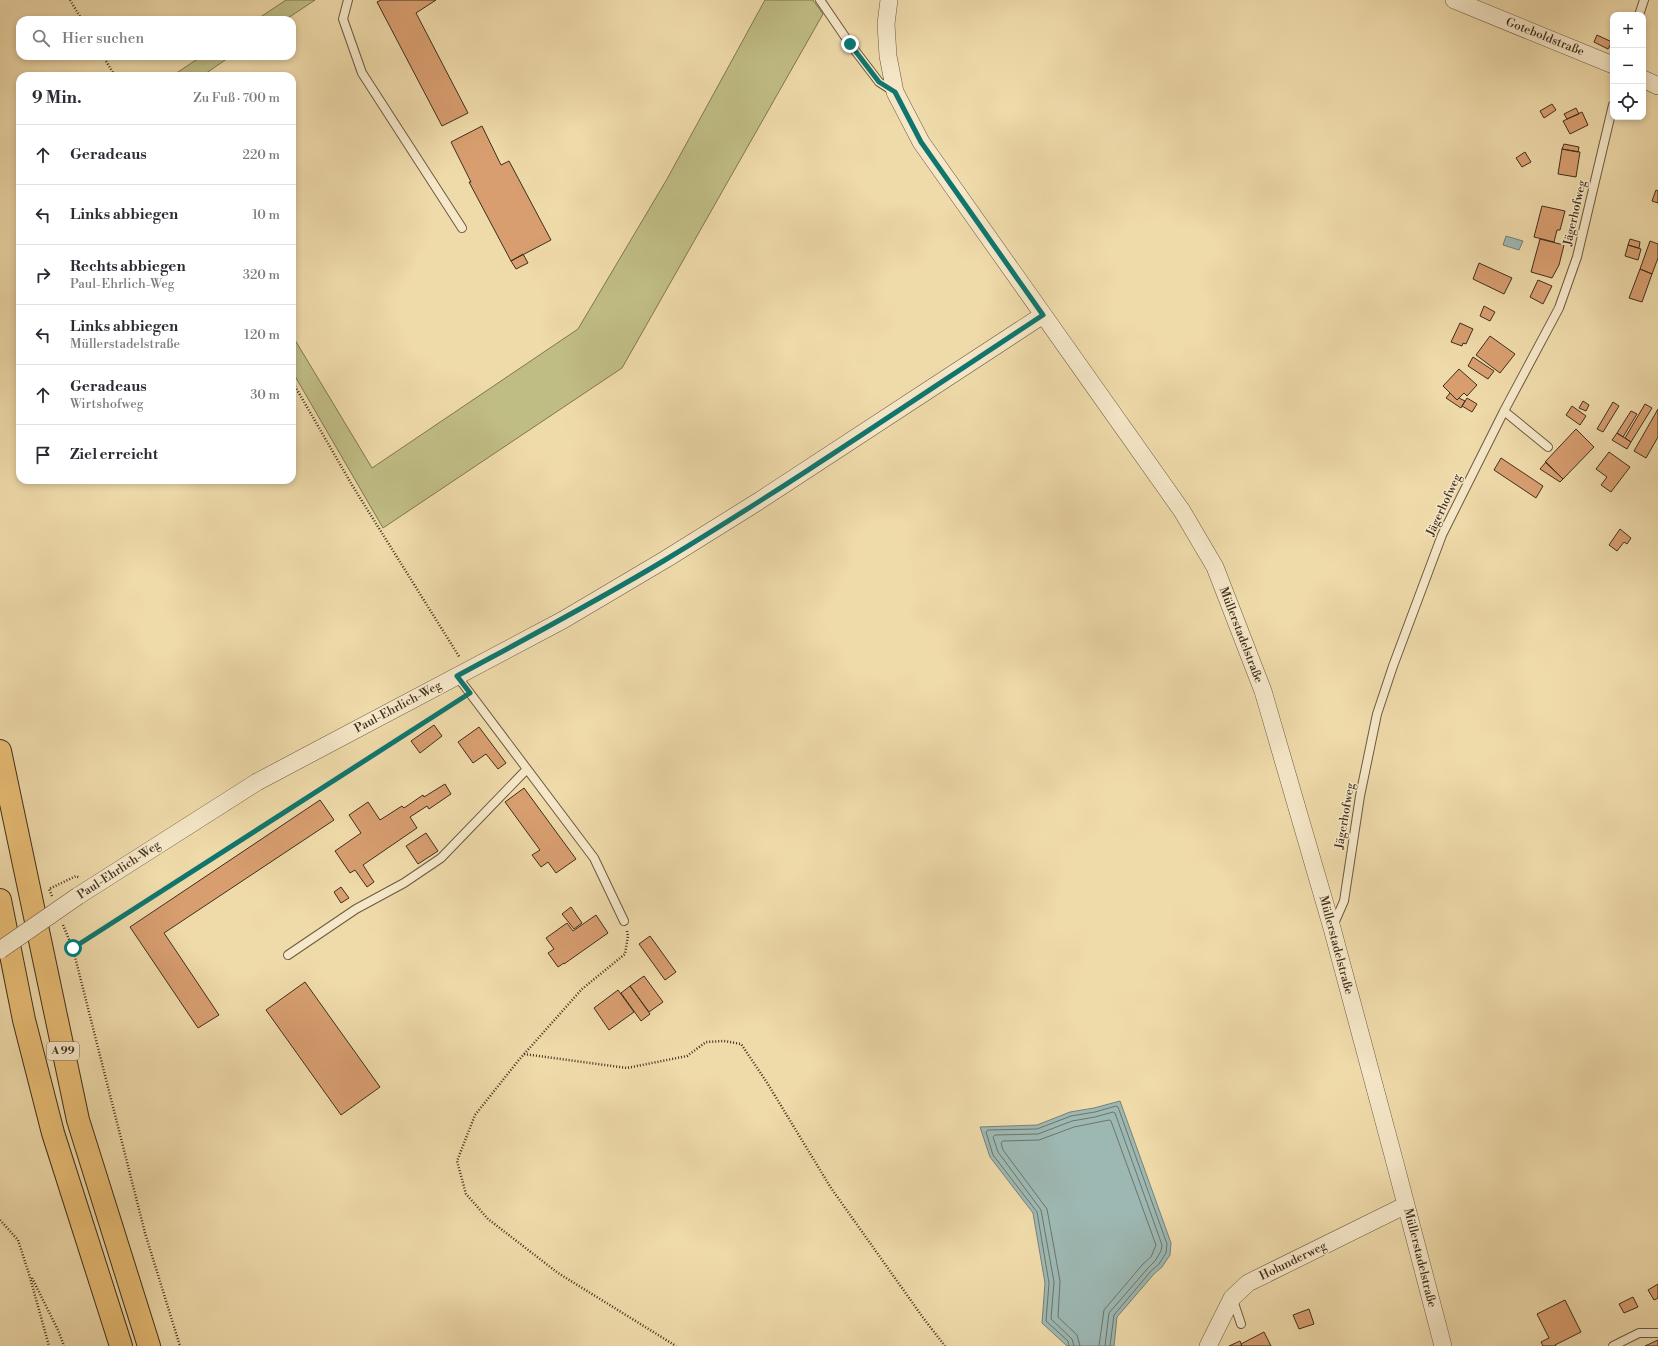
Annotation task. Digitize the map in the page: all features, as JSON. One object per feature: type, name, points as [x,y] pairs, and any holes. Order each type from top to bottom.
[{"type":"highway","name":"A 99","points":[[0,750],[78,1120],[149,1346]]},
{"type":"highway","name":"A 99","points":[[0,900],[24,1020],[53,1133],[120,1346]]},
{"type":"street","name":"Müllerstadelstraße","points":[[889,0],[886,24],[888,56],[895,92],[921,142],[1182,510],[1215,567],[1263,691],[1332,928],[1443,1346]]},
{"type":"street","name":"Goteboldstraße","points":[[1454,0],[1610,64]]},
{"type":"street","points":[[1646,80],[1658,86]]},
{"type":"street","name":"Paul-Ehrlich-Weg","points":[[0,950],[78,896],[257,782],[563,620],[673,555],[759,501],[1043,315]]},
{"type":"street","name":"Holunderweg","points":[[1208,1346],[1232,1298],[1248,1283],[1406,1204]]},
{"type":"lane","points":[[348,0],[344,18],[362,73],[462,228]]},
{"type":"lane","points":[[820,0],[850,44],[879,82],[895,92]]},
{"type":"lane","points":[[1640,12],[1644,0]]},
{"type":"lane","name":"Jägerhofweg","points":[[1332,928],[1344,902],[1362,788],[1378,714],[1393,666],[1442,535],[1504,411],[1559,308],[1577,257],[1610,118]]},
{"type":"lane","points":[[1504,411],[1548,447]]},
{"type":"lane","points":[[462,673],[470,693],[594,858],[624,921]]},
{"type":"lane","points":[[288,955],[356,909],[404,883],[441,858],[527,769]]},
{"type":"lane","points":[[1232,1298],[1241,1324]]},
{"type":"lane","points":[[1613,1346],[1639,1333],[1658,1333]]},
{"type":"path","points":[[70,0],[80,16]]},
{"type":"path","points":[[105,60],[113,72]]},
{"type":"path","points":[[296,388],[462,673]]},
{"type":"path","points":[[180,1346],[145,1233],[73,948],[470,693]]},
{"type":"path","points":[[50,889],[76,876]]},
{"type":"path","points":[[624,921],[628,936],[626,954],[582,989],[524,1054],[475,1114],[457,1161],[466,1194],[488,1219],[558,1274],[676,1346]]},
{"type":"path","points":[[524,1054],[627,1068],[687,1056],[706,1042],[724,1041],[740,1044],[766,1080],[831,1188],[924,1319],[946,1346]]},
{"type":"path","points":[[0,1220],[18,1240],[30,1274],[49,1346]]},
{"type":"path","points":[[30,1274],[58,1330],[64,1346]]},
{"type":"shaded area","points":[[286,0],[315,0],[291,16],[262,16]]},
{"type":"shaded area","points":[[765,0],[813,0],[823,14],[622,368],[383,528],[296,378],[296,342],[372,468],[578,329],[667,179]]},
{"type":"shaded area","points":[[196,60],[225,60],[208,72],[178,72]]},
{"type":"water","points":[[1506,236],[1523,241],[1519,250],[1503,245]]},
{"type":"water","points":[[1120,1101],[1171,1243],[1170,1255],[1162,1267],[1154,1274],[1117,1317],[1114,1346],[1067,1346],[1042,1323],[1045,1283],[1033,1213],[990,1157],[980,1127],[1037,1125],[1070,1112],[1094,1108]]},
{"type":"building","points":[[381,0],[436,0],[416,13],[468,113],[442,126],[377,2]]},
{"type":"building","points":[[1597,35],[1610,41],[1610,46],[1608,49],[1594,42]]},
{"type":"building","points":[[1552,104],[1556,110],[1544,118],[1540,111]]},
{"type":"building","points":[[1576,108],[1579,114],[1567,119],[1564,114]]},
{"type":"building","points":[[1582,112],[1588,125],[1570,134],[1563,121]]},
{"type":"building","points":[[482,126],[501,165],[509,161],[551,240],[511,261],[469,182],[471,182],[451,142]]},
{"type":"building","points":[[1564,144],[1579,147],[1578,152],[1562,149]]},
{"type":"building","points":[[1562,149],[1580,152],[1576,177],[1558,174]]},
{"type":"building","points":[[1525,152],[1531,162],[1522,167],[1516,158]]},
{"type":"building","points":[[1656,190],[1658,191],[1658,203],[1652,201]]},
{"type":"building","points":[[1542,206],[1565,211],[1560,230],[1557,230],[1554,242],[1534,237]]},
{"type":"building","points":[[1540,239],[1564,245],[1559,265],[1552,278],[1531,272]]},
{"type":"building","points":[[1630,239],[1640,242],[1639,248],[1628,245]]},
{"type":"building","points":[[1650,241],[1658,244],[1658,258],[1652,274],[1640,269]]},
{"type":"building","points":[[1628,245],[1641,249],[1638,260],[1625,256]]},
{"type":"building","points":[[523,254],[528,263],[516,269],[511,261]]},
{"type":"building","points":[[1479,263],[1512,278],[1504,294],[1473,279]]},
{"type":"building","points":[[1640,269],[1652,274],[1642,302],[1629,298]]},
{"type":"building","points":[[1538,280],[1552,286],[1543,304],[1530,297]]},
{"type":"building","points":[[1484,306],[1495,312],[1490,321],[1480,316]]},
{"type":"building","points":[[1460,323],[1473,329],[1466,344],[1463,343],[1462,346],[1451,342]]},
{"type":"building","points":[[1490,336],[1515,354],[1500,373],[1476,355]]},
{"type":"building","points":[[1473,357],[1494,371],[1488,379],[1468,366]]},
{"type":"building","points":[[1459,369],[1477,385],[1467,396],[1464,393],[1457,400],[1443,386]]},
{"type":"building","points":[[1450,393],[1457,400],[1459,398],[1465,401],[1461,408],[1446,398]]},
{"type":"building","points":[[1467,398],[1477,404],[1472,412],[1462,406]]},
{"type":"building","points":[[1583,401],[1589,405],[1586,411],[1579,408]]},
{"type":"building","points":[[1613,402],[1619,406],[1603,432],[1597,429]]},
{"type":"building","points":[[1645,404],[1652,408],[1631,442],[1625,438]]},
{"type":"building","points":[[1572,406],[1586,416],[1580,425],[1566,415]]},
{"type":"building","points":[[1658,409],[1658,437],[1646,458],[1634,451]]},
{"type":"building","points":[[1631,411],[1637,414],[1623,437],[1617,433]]},
{"type":"building","points":[[1576,429],[1594,447],[1563,479],[1545,462]]},
{"type":"building","points":[[1617,433],[1631,442],[1627,449],[1612,440]]},
{"type":"building","points":[[1609,452],[1630,467],[1611,492],[1601,485],[1607,477],[1596,469]]},
{"type":"building","points":[[1501,458],[1543,486],[1536,498],[1494,470]]},
{"type":"building","points":[[1546,462],[1563,479],[1560,482],[1540,469]]},
{"type":"building","points":[[1620,529],[1631,538],[1627,544],[1624,542],[1617,551],[1609,545]]},
{"type":"building","points":[[434,725],[442,736],[420,753],[411,741]]},
{"type":"building","points":[[479,727],[506,763],[498,769],[486,754],[473,763],[458,742]]},
{"type":"building","points":[[445,784],[451,794],[429,809],[427,806],[410,817],[417,828],[363,865],[374,882],[367,887],[355,870],[350,873],[335,851],[361,833],[349,815],[368,802],[380,820],[402,806],[404,808],[423,795],[424,797]]},
{"type":"building","points":[[524,788],[576,859],[556,873],[548,862],[541,867],[532,855],[540,850],[505,802]]},
{"type":"building","points":[[320,800],[334,820],[164,933],[219,1015],[198,1028],[130,927]]},
{"type":"building","points":[[426,833],[438,851],[418,864],[406,846]]},
{"type":"building","points":[[341,887],[349,898],[341,903],[334,892]]},
{"type":"building","points":[[571,907],[582,923],[574,929],[562,914]]},
{"type":"building","points":[[596,915],[608,933],[558,967],[548,953],[554,949],[546,938],[567,923],[573,931]]},
{"type":"building","points":[[650,936],[676,972],[665,980],[639,944]]},
{"type":"building","points":[[644,976],[663,1002],[649,1012],[630,986]]},
{"type":"building","points":[[305,982],[380,1087],[341,1115],[266,1010]]},
{"type":"building","points":[[630,986],[650,1014],[641,1021],[621,993]]},
{"type":"building","points":[[618,990],[634,1012],[609,1030],[594,1008]]},
{"type":"building","points":[[1658,1284],[1658,1298],[1654,1300],[1648,1290]]},
{"type":"building","points":[[1633,1297],[1638,1307],[1624,1313],[1619,1304]]},
{"type":"building","points":[[1565,1300],[1581,1332],[1555,1345],[1556,1346],[1543,1346],[1541,1342],[1549,1338],[1537,1314]]},
{"type":"building","points":[[1309,1309],[1314,1324],[1299,1329],[1293,1315]]},
{"type":"building","points":[[1264,1332],[1271,1346],[1242,1346],[1241,1344]]},
{"type":"building","points":[[1658,1340],[1658,1346],[1645,1346]]},
{"type":"building","points":[[1240,1341],[1242,1346],[1229,1346]]},
{"type":"route","points":[[73,948],[470,693],[457,676],[563,620],[666,559],[759,501],[1043,315],[921,142],[895,92],[879,82],[850,44]]}]
